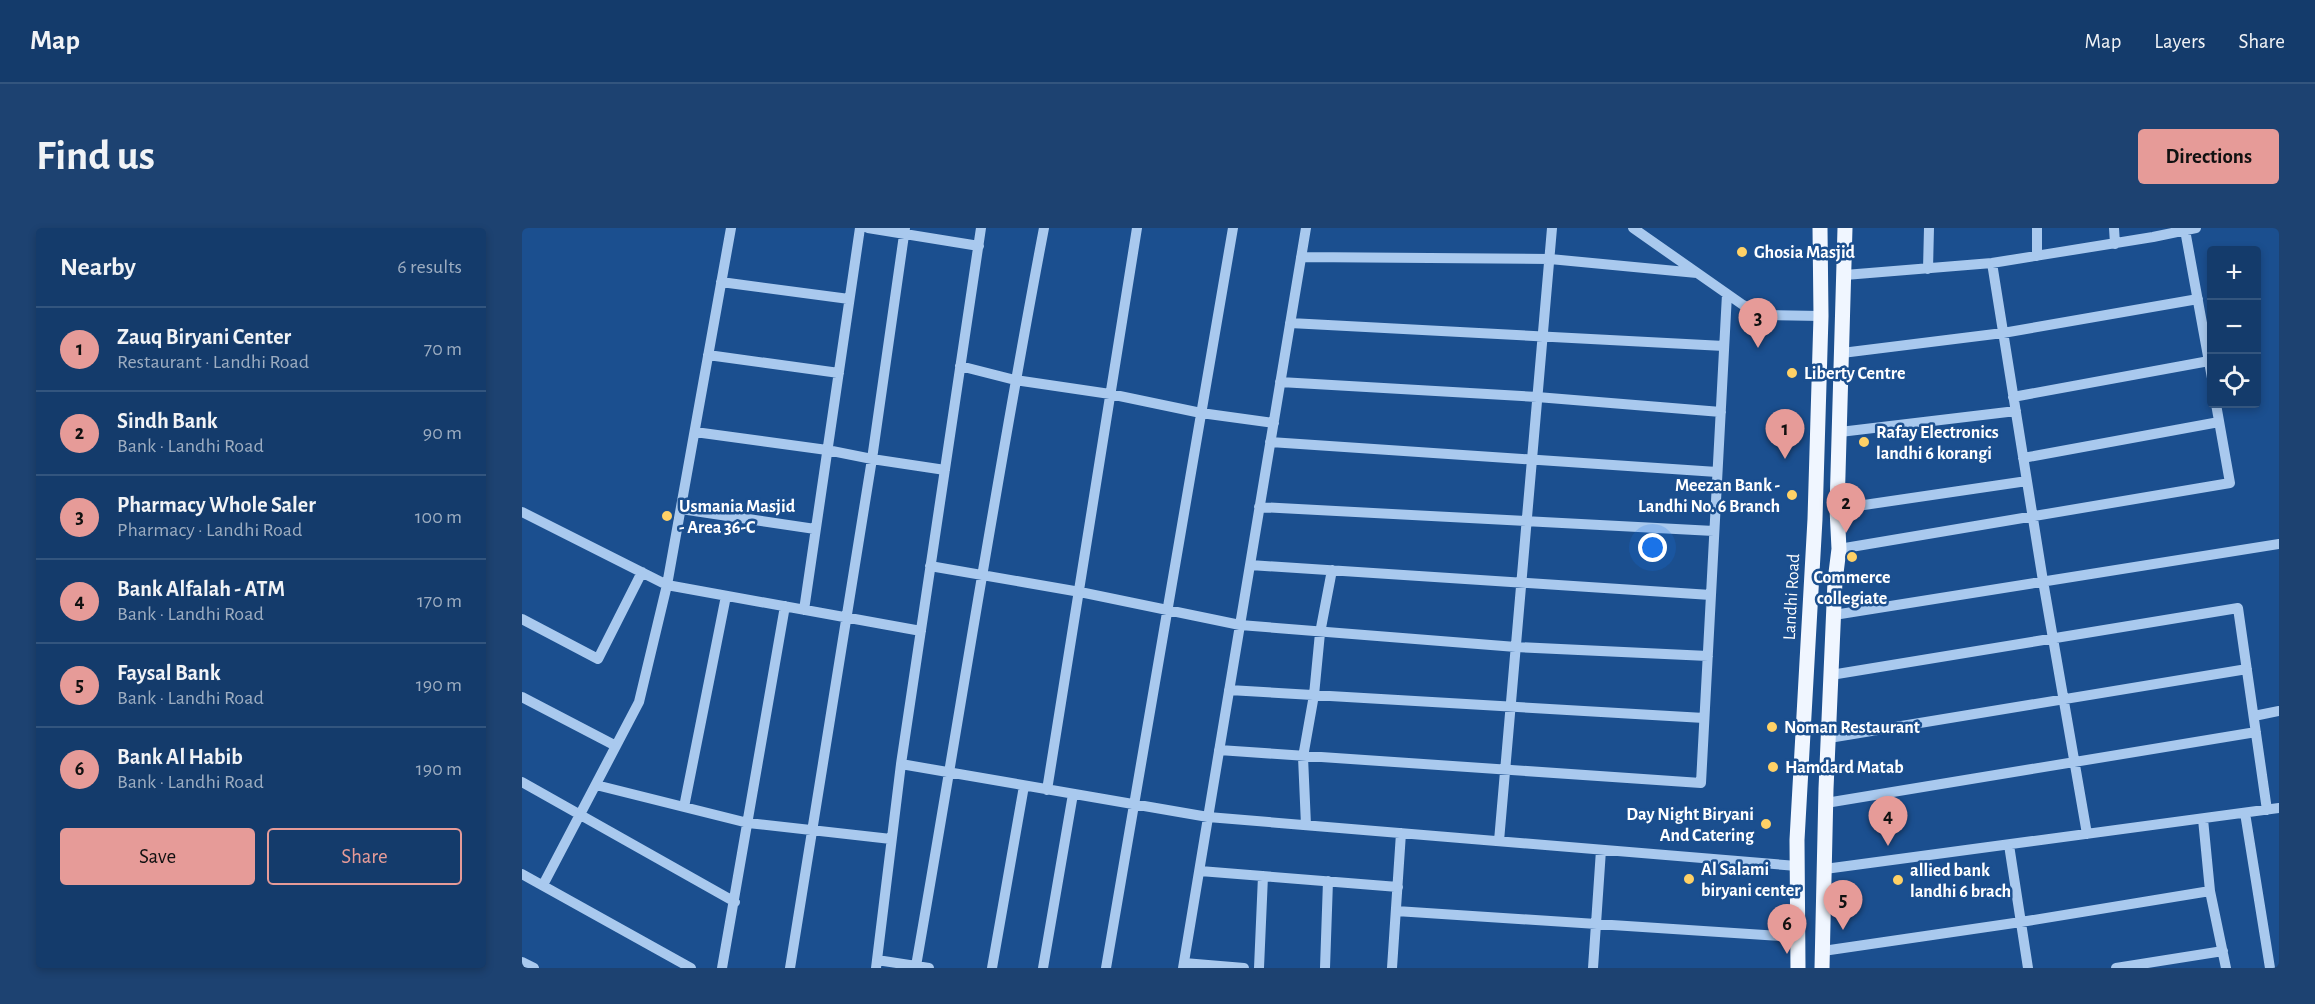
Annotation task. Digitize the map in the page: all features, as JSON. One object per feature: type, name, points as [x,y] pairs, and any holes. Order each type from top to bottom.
[{"type":"main road","name":"Landhi Road","points":[[1798,968],[1797,840],[1815,519],[1821,316],[1820,228]]},
{"type":"main road","points":[[1822,968],[1831,675],[1839,549],[1837,509],[1845,228]]},
{"type":"main road","points":[[1797,840],[1826,840]]},
{"type":"main road","points":[[1797,887],[1825,877]]},
{"type":"street","points":[[543,885],[639,702],[667,585],[731,228]]},
{"type":"street","points":[[804,610],[860,228]]},
{"type":"street","points":[[868,228],[905,231],[979,246]]},
{"type":"street","points":[[929,968],[876,964],[901,764],[981,228]]},
{"type":"street","points":[[916,966],[950,773],[981,574],[1044,228]]},
{"type":"street","points":[[1047,789],[1137,228]]},
{"type":"street","points":[[1106,968],[1136,804],[1233,228]]},
{"type":"street","points":[[1244,968],[1184,966],[1306,228]]},
{"type":"street","points":[[1499,842],[1552,228]]},
{"type":"street","points":[[1633,228],[1743,305],[1764,315],[1821,316]]},
{"type":"street","points":[[1651,228],[1651,241]]},
{"type":"street","points":[[1928,269],[1929,228]]},
{"type":"street","points":[[2037,228],[2037,256]]},
{"type":"street","points":[[2115,228],[2115,244]]},
{"type":"street","points":[[1845,275],[1992,263],[2115,244],[2191,229],[2198,299],[2208,354]]},
{"type":"street","points":[[790,968],[872,459],[905,231]]},
{"type":"street","points":[[1301,257],[1550,259],[1697,273]]},
{"type":"street","points":[[1992,263],[2043,581],[2087,834]]},
{"type":"street","points":[[721,282],[849,299]]},
{"type":"street","points":[[1219,750],[1303,758],[1701,783],[1727,294]]},
{"type":"street","points":[[1842,353],[2003,333],[2198,299]]},
{"type":"street","points":[[1290,323],[1724,346]]},
{"type":"street","points":[[708,355],[839,373]]},
{"type":"street","points":[[2013,397],[2207,361]]},
{"type":"street","points":[[960,366],[1015,380],[1110,394],[1201,413],[1274,423]]},
{"type":"street","points":[[1280,382],[1536,397],[1720,412]]},
{"type":"street","points":[[1839,549],[2230,483],[2217,408]]},
{"type":"street","points":[[1840,432],[2016,411]]},
{"type":"street","points":[[2023,458],[2219,422]]},
{"type":"street","points":[[695,432],[827,450],[945,470]]},
{"type":"street","points":[[1270,442],[1717,472]]},
{"type":"street","points":[[1837,509],[2027,481]]},
{"type":"street","points":[[1259,507],[1714,531]]},
{"type":"street","points":[[681,509],[816,529]]},
{"type":"street","points":[[522,512],[667,585],[921,631]]},
{"type":"street","points":[[1834,615],[2279,544]]},
{"type":"street","points":[[1250,565],[1711,595]]},
{"type":"street","points":[[930,566],[1080,592],[1240,625],[1320,633],[1516,646],[1708,656]]},
{"type":"street","points":[[1306,825],[1303,758],[1314,695],[1320,633],[1332,570]]},
{"type":"street","points":[[522,619],[598,659],[642,572]]},
{"type":"street","points":[[684,807],[726,596]]},
{"type":"street","points":[[722,968],[784,606]]},
{"type":"street","points":[[1825,877],[2009,845],[2273,809],[2256,732],[2238,608],[1831,675]]},
{"type":"street","points":[[1829,738],[2247,669]]},
{"type":"street","points":[[1229,690],[1704,718]]},
{"type":"street","points":[[522,697],[616,746]]},
{"type":"street","points":[[2254,716],[2279,711]]},
{"type":"street","points":[[1826,803],[2256,732]]},
{"type":"street","points":[[901,764],[1208,817],[1797,866]]},
{"type":"street","points":[[522,782],[735,902]]},
{"type":"street","points":[[596,785],[748,823],[891,839]]},
{"type":"street","points":[[992,968],[1024,786]]},
{"type":"street","points":[[1043,968],[1073,794]]},
{"type":"street","points":[[2245,813],[2270,968]]},
{"type":"street","points":[[2203,819],[2210,891],[2226,968]]},
{"type":"street","points":[[1392,968],[1401,833]]},
{"type":"street","points":[[2009,845],[2028,968]]},
{"type":"street","points":[[1593,968],[1601,850]]},
{"type":"street","points":[[1200,871],[1398,887]]},
{"type":"street","points":[[522,874],[691,968]]},
{"type":"street","points":[[1259,968],[1263,876]]},
{"type":"street","points":[[1325,968],[1328,881]]},
{"type":"street","points":[[1823,951],[2210,891]]},
{"type":"street","points":[[1396,911],[1797,936]]},
{"type":"street","points":[[2116,968],[2223,951]]},
{"type":"street","points":[[522,962],[534,968]]},
{"type":"place","name":"Ghosia Masjid","points":[[1742,252]]},
{"type":"place","name":"Pharmacy Whole Saler","points":[[1758,348]]},
{"type":"place","name":"Liberty Centre","points":[[1792,373]]},
{"type":"place","name":"Rafay Electronics landhi 6 korangi","points":[[1864,442]]},
{"type":"place","name":"Zauq Biryani Center","points":[[1785,459]]},
{"type":"place","name":"Meezan Bank - Landhi No. 6 Branch","points":[[1792,495]]},
{"type":"place","name":"Usmania Masjid - Area 36-C","points":[[667,516]]},
{"type":"place","name":"Sindh Bank","points":[[1846,533]]},
{"type":"place","name":"Commerce collegiate","points":[[1852,557]]},
{"type":"place","name":"Noman Restaurant","points":[[1772,727]]},
{"type":"place","name":"Hamdard Matab","points":[[1773,767]]},
{"type":"place","name":"Day Night Biryani And Catering","points":[[1766,824]]},
{"type":"place","name":"Bank Alfalah - ATM","points":[[1888,846]]},
{"type":"place","name":"Al Salami biryani center","points":[[1689,879]]},
{"type":"place","name":"allied bank landhi 6 brach","points":[[1898,880]]},
{"type":"place","name":"Faysal Bank","points":[[1843,930]]},
{"type":"place","name":"Bank Al Habib","points":[[1787,954]]}]
